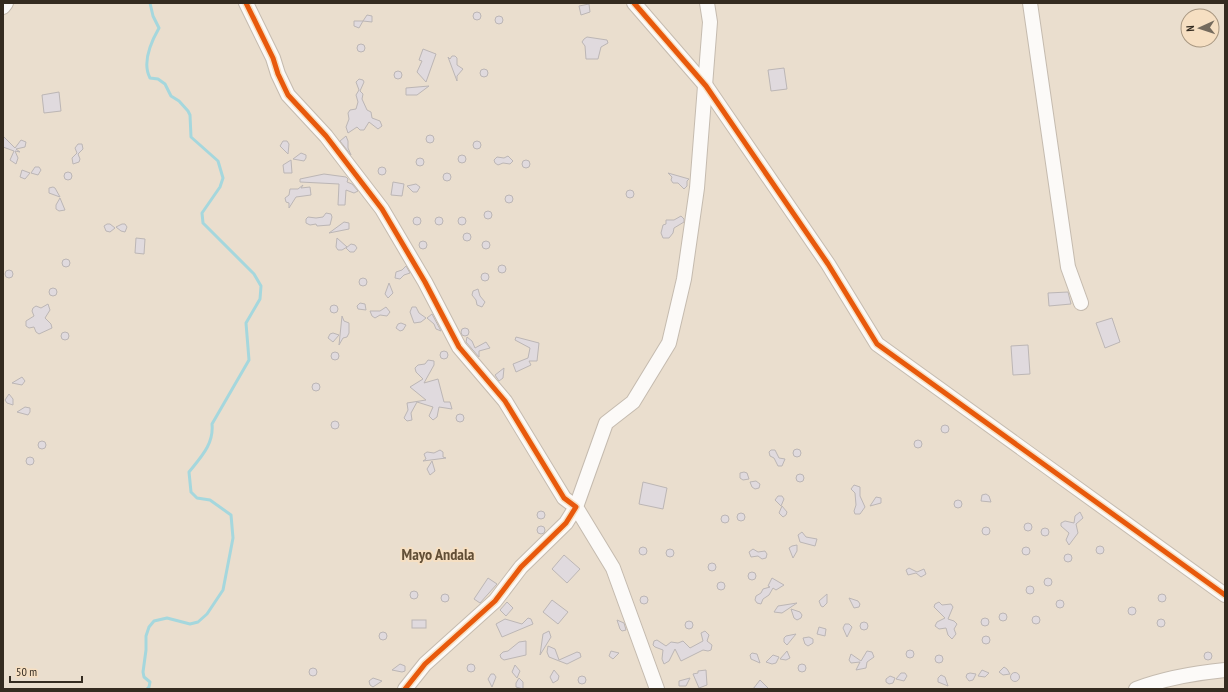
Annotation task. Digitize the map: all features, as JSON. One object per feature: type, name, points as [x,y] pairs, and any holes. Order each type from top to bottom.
[{"type":"street","points":[[3,7],[6,3]]},
{"type":"street","points":[[246,3],[273,58],[278,74],[288,95],[326,136],[382,209],[425,282],[459,346],[505,401],[564,498],[576,507],[613,568],[657,689]]},
{"type":"street","points":[[634,3],[706,86],[828,264],[877,344],[1225,595]]},
{"type":"street","points":[[405,689],[426,664],[495,601],[521,567],[566,523],[576,507],[606,424],[633,402],[669,343],[685,272],[697,188],[710,22],[708,3]]},
{"type":"street","points":[[1030,3],[1068,267],[1081,303]]},
{"type":"street","points":[[1136,689],[1150,684],[1197,673],[1225,670]]},
{"type":"building","points":[[589,4],[590,12],[581,15],[579,6]]},
{"type":"building","points":[[475,12],[479,12],[481,16],[479,20],[475,20],[473,18],[473,14]]},
{"type":"building","points":[[367,15],[372,16],[372,22],[363,21]]},
{"type":"building","points":[[497,16],[501,16],[503,20],[501,24],[497,24],[495,22],[495,18]]},
{"type":"building","points":[[354,21],[363,21],[359,28],[354,26]]},
{"type":"building","points":[[587,37],[607,40],[608,43],[601,47],[598,59],[586,59],[585,46],[582,42]]},
{"type":"building","points":[[359,44],[363,44],[365,48],[363,52],[359,52],[357,50],[357,46]]},
{"type":"building","points":[[423,49],[436,54],[426,82],[417,72],[422,61],[419,60]]},
{"type":"building","points":[[452,56],[457,58],[457,65],[463,69],[457,76],[457,81],[448,57],[450,59]]},
{"type":"building","points":[[784,68],[787,89],[771,91],[768,70]]},
{"type":"building","points":[[482,69],[486,69],[488,73],[486,77],[482,77],[480,75],[480,71]]},
{"type":"building","points":[[396,71],[400,71],[402,75],[400,79],[396,79],[394,77],[394,73]]},
{"type":"building","points":[[359,79],[363,80],[364,82],[360,91],[363,94],[362,99],[367,110],[371,112],[372,118],[380,121],[382,126],[378,129],[369,122],[364,130],[360,130],[357,127],[348,133],[346,127],[349,119],[348,113],[350,110],[356,109],[358,102],[356,95],[359,90],[356,82]]},
{"type":"building","points":[[429,86],[417,95],[406,95],[406,88]]},
{"type":"building","points":[[59,92],[61,111],[44,113],[42,95]]},
{"type":"building","points":[[428,135],[432,135],[434,139],[432,143],[428,143],[426,141],[426,137]]},
{"type":"building","points":[[3,136],[15,148],[21,140],[26,142],[25,147],[16,149],[20,152],[15,151],[18,158],[16,164],[10,160],[14,151],[3,147]]},
{"type":"building","points":[[346,136],[348,148],[351,155],[340,141]]},
{"type":"building","points":[[283,141],[287,141],[289,144],[288,154],[280,146]]},
{"type":"building","points":[[475,141],[479,141],[481,145],[479,149],[475,149],[473,147],[473,143]]},
{"type":"building","points":[[78,144],[82,144],[83,149],[78,154],[80,159],[79,162],[73,164],[72,158],[77,153],[75,148]]},
{"type":"building","points":[[301,153],[306,155],[304,161],[293,159]]},
{"type":"building","points":[[460,155],[464,155],[466,159],[464,163],[460,163],[458,161],[458,157]]},
{"type":"building","points":[[508,156],[513,161],[510,164],[503,163],[498,165],[495,163],[494,160],[497,157],[504,158]]},
{"type":"building","points":[[418,158],[422,158],[424,162],[422,166],[418,166],[416,164],[416,160]]},
{"type":"building","points":[[291,160],[292,173],[284,173],[283,165]]},
{"type":"building","points":[[524,160],[528,160],[530,164],[528,168],[524,168],[522,166],[522,162]]},
{"type":"building","points":[[35,167],[39,167],[41,170],[38,175],[31,173]]},
{"type":"building","points":[[380,167],[384,167],[386,171],[384,175],[380,175],[378,173],[378,169]]},
{"type":"building","points":[[22,170],[30,173],[25,179],[20,177]]},
{"type":"building","points":[[66,172],[70,172],[72,176],[70,180],[66,180],[64,178],[64,174]]},
{"type":"building","points":[[445,173],[449,173],[451,177],[449,181],[445,181],[443,179],[443,175]]},
{"type":"building","points":[[668,173],[689,179],[687,181],[687,186],[684,189],[678,183],[673,183],[671,180],[672,177]]},
{"type":"building","points":[[324,174],[346,177],[348,179],[347,182],[352,184],[358,191],[354,193],[346,190],[345,205],[338,205],[339,184],[300,182],[300,179]]},
{"type":"building","points":[[393,182],[404,184],[402,196],[391,195]]},
{"type":"building","points":[[416,184],[420,187],[417,192],[413,192],[407,186]]},
{"type":"building","points":[[303,185],[301,188],[310,187],[311,195],[296,197],[289,208],[289,203],[286,202],[285,198],[289,195],[290,189],[298,189]]},
{"type":"building","points":[[53,187],[60,197],[49,193],[49,188]]},
{"type":"building","points":[[628,190],[632,190],[634,194],[632,198],[628,198],[626,196],[626,192]]},
{"type":"building","points":[[507,195],[511,195],[513,199],[511,203],[507,203],[505,201],[505,197]]},
{"type":"building","points":[[60,198],[65,210],[59,211],[56,209],[56,205]]},
{"type":"building","points":[[486,211],[490,211],[492,215],[490,219],[486,219],[484,217],[484,213]]},
{"type":"building","points":[[326,213],[331,214],[332,217],[330,225],[317,226],[316,224],[310,225],[306,223],[306,219],[308,217],[323,217]]},
{"type":"building","points":[[681,216],[684,219],[684,222],[674,228],[673,233],[669,238],[663,238],[661,233],[663,225],[666,224],[666,220],[674,220]]},
{"type":"building","points":[[415,217],[419,217],[421,221],[419,225],[415,225],[413,223],[413,219]]},
{"type":"building","points":[[437,217],[441,217],[443,221],[441,225],[437,225],[435,223],[435,219]]},
{"type":"building","points":[[460,217],[464,217],[466,221],[464,225],[460,225],[458,223],[458,219]]},
{"type":"building","points":[[344,222],[349,223],[349,229],[329,233]]},
{"type":"building","points":[[110,224],[115,228],[110,232],[106,231],[104,226]]},
{"type":"building","points":[[125,224],[127,227],[125,232],[116,227]]},
{"type":"building","points":[[465,233],[469,233],[471,237],[469,241],[465,241],[463,239],[463,235]]},
{"type":"building","points":[[136,238],[145,239],[144,254],[135,253]]},
{"type":"building","points":[[337,238],[347,247],[342,250],[338,250],[336,247]]},
{"type":"building","points":[[421,241],[425,241],[427,245],[425,249],[421,249],[419,247],[419,243]]},
{"type":"building","points":[[484,241],[488,241],[490,245],[488,249],[484,249],[482,247],[482,243]]},
{"type":"building","points":[[351,244],[355,245],[357,248],[354,252],[350,252],[346,248]]},
{"type":"building","points":[[64,259],[68,259],[70,263],[68,267],[64,267],[62,265],[62,261]]},
{"type":"building","points":[[500,265],[504,265],[506,269],[504,273],[500,273],[498,271],[498,267]]},
{"type":"building","points":[[406,266],[410,273],[404,275],[400,279],[395,278],[396,272],[402,270]]},
{"type":"building","points":[[7,270],[11,270],[13,274],[11,278],[7,278],[5,276],[5,272]]},
{"type":"building","points":[[483,273],[487,273],[489,277],[487,281],[483,281],[481,279],[481,275]]},
{"type":"building","points":[[361,278],[365,278],[367,282],[365,286],[361,286],[359,284],[359,280]]},
{"type":"building","points":[[389,283],[393,293],[388,298],[385,294]]},
{"type":"building","points":[[51,288],[55,288],[57,292],[55,296],[51,296],[49,294],[49,290]]},
{"type":"building","points":[[478,289],[480,296],[485,302],[482,307],[477,305],[476,300],[472,295],[473,291]]},
{"type":"building","points":[[1068,292],[1071,304],[1049,306],[1048,293]]},
{"type":"building","points":[[360,303],[365,304],[366,310],[358,309],[357,306]]},
{"type":"building","points":[[48,304],[50,310],[45,318],[51,324],[52,328],[39,334],[36,332],[34,327],[29,328],[26,326],[26,321],[34,316],[32,311],[33,308],[36,306],[41,308]]},
{"type":"building","points":[[332,305],[336,305],[338,309],[336,313],[332,313],[330,311],[330,307]]},
{"type":"building","points":[[386,307],[390,312],[387,316],[380,315],[375,318],[372,316],[370,311],[380,311]]},
{"type":"building","points":[[412,307],[416,307],[419,313],[426,318],[421,322],[414,323],[410,312]]},
{"type":"building","points":[[432,314],[441,331],[436,329],[434,324],[427,318]]},
{"type":"building","points":[[342,316],[344,321],[349,323],[349,333],[347,337],[343,338],[339,345]]},
{"type":"building","points":[[1112,318],[1120,342],[1105,348],[1096,323]]},
{"type":"building","points":[[401,323],[406,325],[403,330],[400,331],[396,328],[398,324]]},
{"type":"building","points":[[463,328],[467,328],[469,332],[467,336],[463,336],[461,334],[461,330]]},
{"type":"building","points":[[63,332],[67,332],[69,336],[67,340],[63,340],[61,338],[61,334]]},
{"type":"building","points":[[333,333],[339,335],[333,342],[328,338],[330,334]]},
{"type":"building","points":[[467,337],[472,341],[475,348],[486,342],[490,348],[479,351],[479,357],[466,342]]},
{"type":"building","points":[[516,337],[539,343],[537,361],[529,361],[531,365],[516,372],[513,364],[528,358],[530,348],[515,340]]},
{"type":"building","points":[[1028,345],[1030,374],[1013,375],[1011,346]]},
{"type":"building","points":[[442,351],[446,351],[448,355],[446,359],[442,359],[440,357],[440,353]]},
{"type":"building","points":[[333,352],[337,352],[339,356],[337,360],[333,360],[331,358],[331,354]]},
{"type":"building","points":[[428,360],[434,361],[434,365],[424,383],[438,379],[444,402],[450,402],[452,409],[439,407],[437,417],[433,420],[429,416],[433,407],[417,402],[411,413],[412,420],[407,421],[404,418],[408,410],[407,403],[426,400],[410,387],[423,379],[416,372],[415,368],[418,365],[425,364]]},
{"type":"building","points":[[504,368],[503,378],[499,381],[495,375]]},
{"type":"building","points":[[22,377],[25,381],[22,385],[12,383]]},
{"type":"building","points":[[314,383],[318,383],[320,387],[318,391],[314,391],[312,389],[312,385]]},
{"type":"building","points":[[9,394],[13,399],[13,405],[7,403],[5,400]]},
{"type":"building","points":[[25,407],[30,408],[28,415],[17,412]]},
{"type":"building","points":[[458,414],[462,414],[464,418],[462,422],[458,422],[456,420],[456,416]]},
{"type":"building","points":[[333,421],[337,421],[339,425],[337,429],[333,429],[331,427],[331,423]]},
{"type":"building","points":[[943,425],[947,425],[949,429],[947,433],[943,433],[941,431],[941,427]]},
{"type":"building","points":[[916,440],[920,440],[922,444],[920,448],[916,448],[914,446],[914,442]]},
{"type":"building","points":[[40,441],[44,441],[46,445],[44,449],[40,449],[38,447],[38,443]]},
{"type":"building","points":[[795,449],[799,449],[801,453],[799,457],[795,457],[793,455],[793,451]]},
{"type":"building","points":[[440,450],[443,452],[443,457],[446,458],[423,461],[426,459],[424,454],[427,452],[434,453]]},
{"type":"building","points":[[771,450],[775,450],[779,458],[785,459],[782,466],[778,466],[774,458],[770,456],[769,452]]},
{"type":"building","points":[[28,457],[32,457],[34,461],[32,465],[28,465],[26,463],[26,459]]},
{"type":"building","points":[[432,461],[435,471],[430,475],[427,469]]},
{"type":"building","points":[[740,473],[747,473],[749,479],[743,480],[740,478]]},
{"type":"building","points":[[798,474],[802,474],[804,478],[802,482],[798,482],[796,480],[796,476]]},
{"type":"building","points":[[756,481],[760,484],[759,488],[755,489],[752,487],[750,482]]},
{"type":"building","points":[[643,482],[667,488],[663,509],[639,504]]},
{"type":"building","points":[[854,485],[860,487],[860,496],[865,507],[860,514],[855,514],[854,511],[856,505],[855,493],[851,489]]},
{"type":"building","points":[[986,494],[989,496],[991,502],[981,501],[982,495]]},
{"type":"building","points":[[778,496],[782,496],[784,499],[781,506],[775,500]]},
{"type":"building","points":[[876,497],[881,498],[881,503],[870,506]]},
{"type":"building","points":[[956,500],[960,500],[962,504],[960,508],[956,508],[954,506],[954,502]]},
{"type":"building","points":[[782,506],[787,512],[783,517],[779,513]]},
{"type":"building","points":[[539,511],[543,511],[545,515],[543,519],[539,519],[537,517],[537,513]]},
{"type":"building","points":[[1080,512],[1083,518],[1076,524],[1078,533],[1069,545],[1066,540],[1069,533],[1061,526],[1061,523],[1065,521],[1074,523],[1075,516]]},
{"type":"building","points":[[739,513],[743,513],[745,517],[743,521],[739,521],[737,519],[737,515]]},
{"type":"building","points":[[723,515],[727,515],[729,519],[727,523],[723,523],[721,521],[721,517]]},
{"type":"building","points":[[1026,523],[1030,523],[1032,527],[1030,531],[1026,531],[1024,529],[1024,525]]},
{"type":"building","points":[[539,526],[543,526],[545,530],[543,534],[539,534],[537,532],[537,528]]},
{"type":"building","points":[[984,527],[988,527],[990,531],[988,535],[984,535],[982,533],[982,529]]},
{"type":"building","points":[[1043,528],[1047,528],[1049,532],[1047,536],[1043,536],[1041,534],[1041,530]]},
{"type":"building","points":[[802,532],[806,537],[817,539],[815,546],[800,542],[798,535]]},
{"type":"building","points":[[797,545],[797,551],[793,558],[789,548]]},
{"type":"building","points":[[1098,546],[1102,546],[1104,550],[1102,554],[1098,554],[1096,552],[1096,548]]},
{"type":"building","points":[[641,547],[645,547],[647,551],[645,555],[641,555],[639,553],[639,549]]},
{"type":"building","points":[[1024,547],[1028,547],[1030,551],[1028,555],[1024,555],[1022,553],[1022,549]]},
{"type":"building","points":[[668,549],[672,549],[674,553],[672,557],[668,557],[666,555],[666,551]]},
{"type":"building","points":[[753,549],[758,552],[765,551],[767,554],[766,558],[762,559],[758,556],[751,557],[749,552]]},
{"type":"building","points":[[1066,554],[1070,554],[1072,558],[1070,562],[1066,562],[1064,560],[1064,556]]},
{"type":"building","points":[[564,555],[580,569],[567,583],[552,569]]},
{"type":"building","points":[[710,563],[714,563],[716,567],[714,571],[710,571],[708,569],[708,565]]},
{"type":"building","points":[[909,568],[917,572],[924,569],[926,574],[921,577],[916,573],[908,575],[906,570]]},
{"type":"building","points":[[750,572],[754,572],[756,576],[754,580],[750,580],[748,578],[748,574]]},
{"type":"building","points":[[488,578],[497,584],[480,603],[474,599]]},
{"type":"building","points":[[772,578],[784,585],[776,590],[773,588],[769,595],[763,599],[761,604],[757,603],[755,600],[756,596],[761,593],[763,589],[770,587],[768,586]]},
{"type":"building","points":[[1046,578],[1050,578],[1052,582],[1050,586],[1046,586],[1044,584],[1044,580]]},
{"type":"building","points":[[719,582],[723,582],[725,586],[723,590],[719,590],[717,588],[717,584]]},
{"type":"building","points":[[1028,586],[1032,586],[1034,590],[1032,594],[1028,594],[1026,592],[1026,588]]},
{"type":"building","points":[[412,591],[416,591],[418,595],[416,599],[412,599],[410,597],[410,593]]},
{"type":"building","points":[[443,594],[447,594],[449,598],[447,602],[443,602],[441,600],[441,596]]},
{"type":"building","points":[[827,594],[827,603],[823,607],[819,601]]},
{"type":"building","points":[[1160,594],[1164,594],[1166,598],[1164,602],[1160,602],[1158,600],[1158,596]]},
{"type":"building","points":[[642,596],[646,596],[648,600],[646,604],[642,604],[640,602],[640,598]]},
{"type":"building","points":[[849,598],[858,601],[860,604],[859,607],[854,608]]},
{"type":"building","points":[[552,600],[568,612],[558,624],[543,612]]},
{"type":"building","points":[[1058,600],[1062,600],[1064,604],[1062,608],[1058,608],[1056,606],[1056,602]]},
{"type":"building","points":[[507,602],[513,608],[506,616],[500,610]]},
{"type":"building","points":[[939,602],[942,605],[951,604],[953,607],[948,619],[957,624],[954,629],[956,634],[952,639],[948,635],[946,628],[939,629],[935,626],[937,622],[945,618],[934,607],[935,604]]},
{"type":"building","points":[[797,603],[782,613],[774,612],[778,606]]},
{"type":"building","points":[[1130,607],[1134,607],[1136,611],[1134,615],[1130,615],[1128,613],[1128,609]]},
{"type":"building","points":[[791,609],[800,612],[802,615],[801,618],[797,620],[794,618]]},
{"type":"building","points":[[1001,613],[1005,613],[1007,617],[1005,621],[1001,621],[999,619],[999,615]]},
{"type":"building","points":[[1034,616],[1038,616],[1040,620],[1038,624],[1034,624],[1032,622],[1032,618]]},
{"type":"building","points":[[528,618],[531,619],[533,624],[502,637],[496,624],[505,619],[522,624]]},
{"type":"building","points":[[983,618],[987,618],[989,622],[987,626],[983,626],[981,624],[981,620]]},
{"type":"building","points":[[1159,619],[1163,619],[1165,623],[1163,627],[1159,627],[1157,625],[1157,621]]},
{"type":"building","points":[[412,620],[426,620],[426,628],[412,628]]},
{"type":"building","points":[[617,620],[624,623],[626,630],[622,631],[620,629]]},
{"type":"building","points":[[687,621],[691,621],[693,625],[691,629],[687,629],[685,627],[685,623]]},
{"type":"building","points":[[862,622],[866,622],[868,626],[866,630],[862,630],[860,628],[860,624]]},
{"type":"building","points":[[845,624],[849,624],[852,627],[847,637],[843,628]]},
{"type":"building","points":[[819,627],[826,629],[825,636],[817,634]]},
{"type":"building","points":[[549,631],[551,637],[540,655],[543,634]]},
{"type":"building","points":[[705,631],[709,635],[707,641],[712,645],[711,650],[703,650],[681,661],[675,649],[669,661],[664,664],[662,659],[663,650],[653,645],[654,641],[657,640],[666,646],[671,642],[678,643],[683,641],[690,648],[703,641],[701,633]]},
{"type":"building","points":[[381,632],[385,632],[387,636],[385,640],[381,640],[379,638],[379,634]]},
{"type":"building","points":[[796,634],[787,645],[784,642],[784,638],[786,636]]},
{"type":"building","points":[[984,636],[988,636],[990,640],[988,644],[984,644],[982,642],[982,638]]},
{"type":"building","points":[[809,637],[813,639],[813,643],[808,646],[805,644],[803,638]]},
{"type":"building","points":[[526,641],[526,655],[504,660],[501,658],[500,655],[503,652],[508,651],[519,642]]},
{"type":"building","points":[[548,646],[555,649],[559,660],[577,652],[580,653],[581,657],[567,664],[549,657],[547,652]]},
{"type":"building","points":[[908,650],[912,650],[914,654],[912,658],[908,658],[906,656],[906,652]]},
{"type":"building","points":[[611,651],[619,653],[613,659],[609,656]]},
{"type":"building","points":[[787,651],[790,658],[786,660],[780,659]]},
{"type":"building","points":[[867,651],[872,652],[874,657],[867,662],[866,668],[856,670],[860,662],[851,663],[849,660],[851,654],[861,661]]},
{"type":"building","points":[[1206,652],[1210,652],[1212,656],[1210,660],[1206,660],[1204,658],[1204,654]]},
{"type":"building","points":[[752,653],[757,654],[760,663],[751,659],[750,655]]},
{"type":"building","points":[[773,655],[779,657],[776,663],[772,664],[766,662]]},
{"type":"building","points":[[937,655],[941,655],[943,659],[941,663],[937,663],[935,661],[935,657]]},
{"type":"building","points":[[400,664],[405,666],[405,671],[402,672],[392,670]]},
{"type":"building","points":[[469,664],[473,664],[475,668],[473,672],[469,672],[467,670],[467,666]]},
{"type":"building","points":[[800,664],[804,664],[806,668],[804,672],[800,672],[798,670],[798,666]]},
{"type":"building","points":[[515,665],[520,671],[517,678],[512,672]]},
{"type":"building","points":[[1004,667],[1010,674],[1003,675],[999,672]]},
{"type":"building","points":[[311,668],[315,668],[317,672],[315,676],[311,676],[309,674],[309,670]]},
{"type":"building","points":[[554,670],[559,676],[558,680],[553,683],[550,677]]},
{"type":"building","points":[[706,670],[707,685],[699,688],[693,674],[698,673],[698,671]]},
{"type":"building","points":[[982,670],[989,673],[985,677],[978,676]]},
{"type":"building","points":[[901,673],[905,673],[907,676],[904,681],[896,679]]},
{"type":"building","points":[[1013,673],[1017,673],[1019,677],[1017,681],[1013,681],[1011,679],[1011,675]]},
{"type":"building","points":[[491,674],[494,674],[496,677],[492,687],[488,679]]},
{"type":"building","points":[[967,674],[976,674],[973,680],[969,681],[966,677]]},
{"type":"building","points":[[941,675],[945,677],[948,686],[938,682],[938,678]]},
{"type":"building","points":[[580,676],[584,676],[586,680],[584,684],[580,684],[578,682],[578,678]]},
{"type":"building","points":[[890,676],[895,678],[893,683],[889,684],[886,682],[886,679]]},
{"type":"building","points":[[373,678],[382,681],[373,687],[370,685],[369,681]]},
{"type":"building","points":[[519,678],[523,682],[523,689],[516,687],[516,683]]},
{"type":"building","points":[[690,678],[686,686],[679,686],[679,681]]},
{"type":"building","points":[[760,680],[769,689],[753,689]]},
{"type":"waterway","points":[[147,689],[150,682],[144,677],[143,672],[146,636],[149,627],[154,621],[167,618],[190,624],[198,622],[207,614],[223,590],[233,538],[231,515],[210,500],[197,498],[191,492],[189,472],[206,450],[211,438],[212,424],[249,360],[246,323],[260,299],[261,286],[254,274],[203,223],[202,213],[220,187],[223,178],[218,161],[191,137],[190,115],[188,111],[179,101],[171,96],[165,84],[158,79],[150,78],[147,66],[148,53],[159,28],[153,16],[150,3]]},
{"type":"cycle path","points":[[246,3],[273,58],[278,74],[288,95],[326,136],[382,209],[425,282],[459,347],[505,401],[564,498],[576,507],[566,523],[521,567],[495,601],[425,664],[405,689]]},
{"type":"cycle path","points":[[634,3],[706,86],[828,264],[877,344],[1225,595]]},
{"type":"district","name":"Mayo Andala","points":[[438,554]]}]
